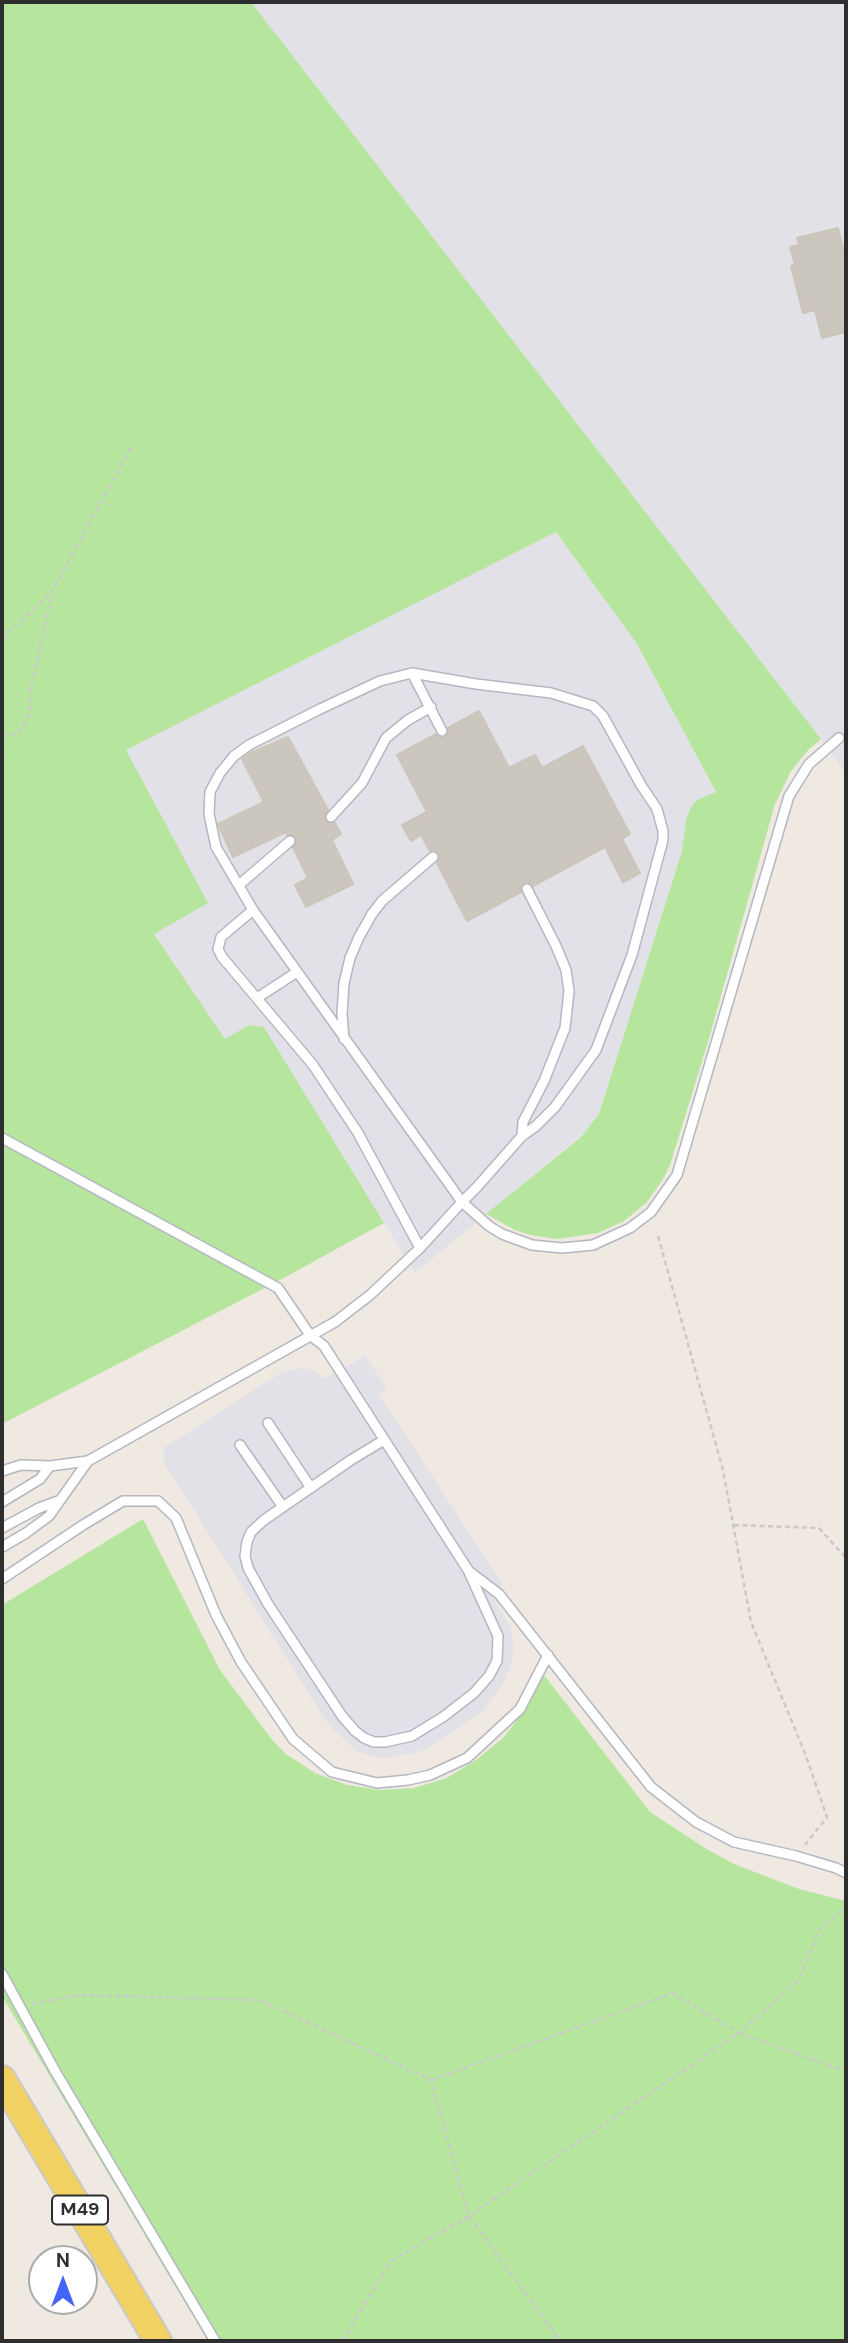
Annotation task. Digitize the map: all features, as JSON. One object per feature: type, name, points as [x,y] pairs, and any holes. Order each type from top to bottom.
[{"type":"main road","name":"M49","points":[[2,2079],[158,2341]]},
{"type":"lane","points":[[412,673],[442,731]]},
{"type":"lane","points":[[2,1471],[21,1465],[50,1466],[88,1461],[335,1322],[370,1295],[420,1248],[462,1202],[522,1136],[555,1107],[596,1050],[632,955],[663,840],[661,821],[657,809],[603,716],[593,706],[551,693],[412,673],[380,681],[356,692],[249,745],[234,756],[220,773],[210,792],[209,814],[216,847],[253,910],[462,1202],[502,1234],[531,1245],[562,1248],[593,1245],[619,1235],[641,1220],[661,1200],[677,1175],[789,796],[808,764],[839,738]]},
{"type":"lane","points":[[331,817],[362,783],[386,738],[430,707]]},
{"type":"lane","points":[[239,885],[290,841]]},
{"type":"lane","points":[[344,1040],[344,983],[359,937],[382,901],[433,857]]},
{"type":"lane","points":[[522,1136],[523,1122],[544,1081],[565,1028],[569,991],[566,970],[527,889]]},
{"type":"lane","points":[[253,910],[221,937],[218,949],[313,1065],[358,1133],[420,1248]]},
{"type":"lane","points":[[257,998],[298,972]]},
{"type":"lane","points":[[2,1138],[278,1288],[310,1335],[324,1346],[468,1570],[498,1636],[497,1661],[489,1676],[474,1693],[412,1736],[374,1742],[355,1731],[342,1716],[268,1604],[248,1568],[245,1556],[251,1532],[264,1520],[384,1440]]},
{"type":"lane","points":[[268,1423],[311,1488]]},
{"type":"lane","points":[[240,1445],[283,1507]]},
{"type":"lane","points":[[2,1547],[49,1516],[88,1461]]},
{"type":"lane","points":[[2,1502],[40,1479],[50,1466]]},
{"type":"lane","points":[[2,1528],[58,1501]]},
{"type":"lane","points":[[2,1579],[123,1501],[159,1501],[176,1518],[216,1615],[241,1662],[293,1740],[332,1772],[377,1783],[430,1775],[467,1758],[520,1709],[548,1655]]},
{"type":"lane","points":[[468,1570],[499,1594],[652,1787],[696,1822],[734,1842],[796,1856],[846,1873]]},
{"type":"lane","points":[[2,1974],[55,2071],[215,2341]]},
{"type":"path","points":[[2,736],[22,730],[30,713],[30,691],[53,590],[131,447]]},
{"type":"path","points":[[2,639],[53,590]]},
{"type":"path","points":[[2,748],[2,760]]},
{"type":"path","points":[[658,1236],[723,1470],[751,1622],[806,1756],[827,1817],[796,1856]]},
{"type":"path","points":[[734,1525],[819,1528],[846,1558]]},
{"type":"path","points":[[342,2341],[391,2261],[469,2216],[738,2033],[799,1980],[819,1930],[846,1906]]},
{"type":"path","points":[[19,2006],[79,1995],[260,2000],[431,2080],[673,1993],[738,2033],[846,2071]]},
{"type":"path","points":[[431,2080],[469,2216],[560,2341]]},
{"type":"shaded area","points":[[251,2],[846,2],[846,773],[821,739]]},
{"type":"shaded area","points":[[556,532],[637,644],[716,792],[697,800],[686,820],[682,851],[599,1114],[590,1128],[415,1273],[264,1028],[249,1025],[225,1040],[154,933],[126,750]]},
{"type":"shaded area","points":[[365,1355],[387,1389],[379,1394],[503,1585],[491,1595],[511,1627],[514,1650],[505,1681],[483,1711],[426,1750],[390,1758],[374,1757],[355,1750],[328,1724],[163,1461],[165,1447],[284,1371],[304,1368],[325,1379]]},
{"type":"green space","points":[[2,2],[251,2],[821,739],[791,771],[775,804],[708,1042],[670,1165],[663,1179],[647,1202],[624,1221],[598,1233],[557,1239],[515,1230],[486,1214],[581,1137],[599,1114],[682,851],[686,820],[697,800],[716,792],[637,644],[556,532],[126,750],[208,903],[154,934],[225,1039],[249,1025],[264,1027],[384,1223],[2,1424]]},
{"type":"green space","points":[[143,1519],[220,1670],[273,1741],[286,1754],[315,1773],[347,1785],[381,1790],[414,1788],[447,1778],[476,1760],[503,1738],[526,1709],[544,1675],[650,1812],[734,1864],[799,1889],[846,1901],[846,2341],[208,2341],[2,1996],[2,1605]]},
{"type":"building","points":[[838,228],[846,261],[846,332],[822,338],[815,310],[803,313],[791,266],[795,265],[790,247],[799,245],[797,238]]},
{"type":"building","points":[[479,711],[509,768],[535,755],[542,768],[583,746],[630,834],[622,839],[640,873],[623,882],[605,847],[533,886],[528,882],[523,883],[521,892],[467,921],[437,863],[440,859],[439,853],[430,851],[421,835],[411,841],[402,825],[427,812],[397,755],[436,734],[441,738],[446,737],[448,728]]},
{"type":"building","points":[[288,737],[328,810],[324,815],[325,820],[329,824],[335,823],[341,834],[332,840],[353,884],[306,907],[295,885],[308,878],[293,847],[297,843],[295,836],[287,835],[286,832],[233,857],[218,824],[264,802],[242,759]]}]
